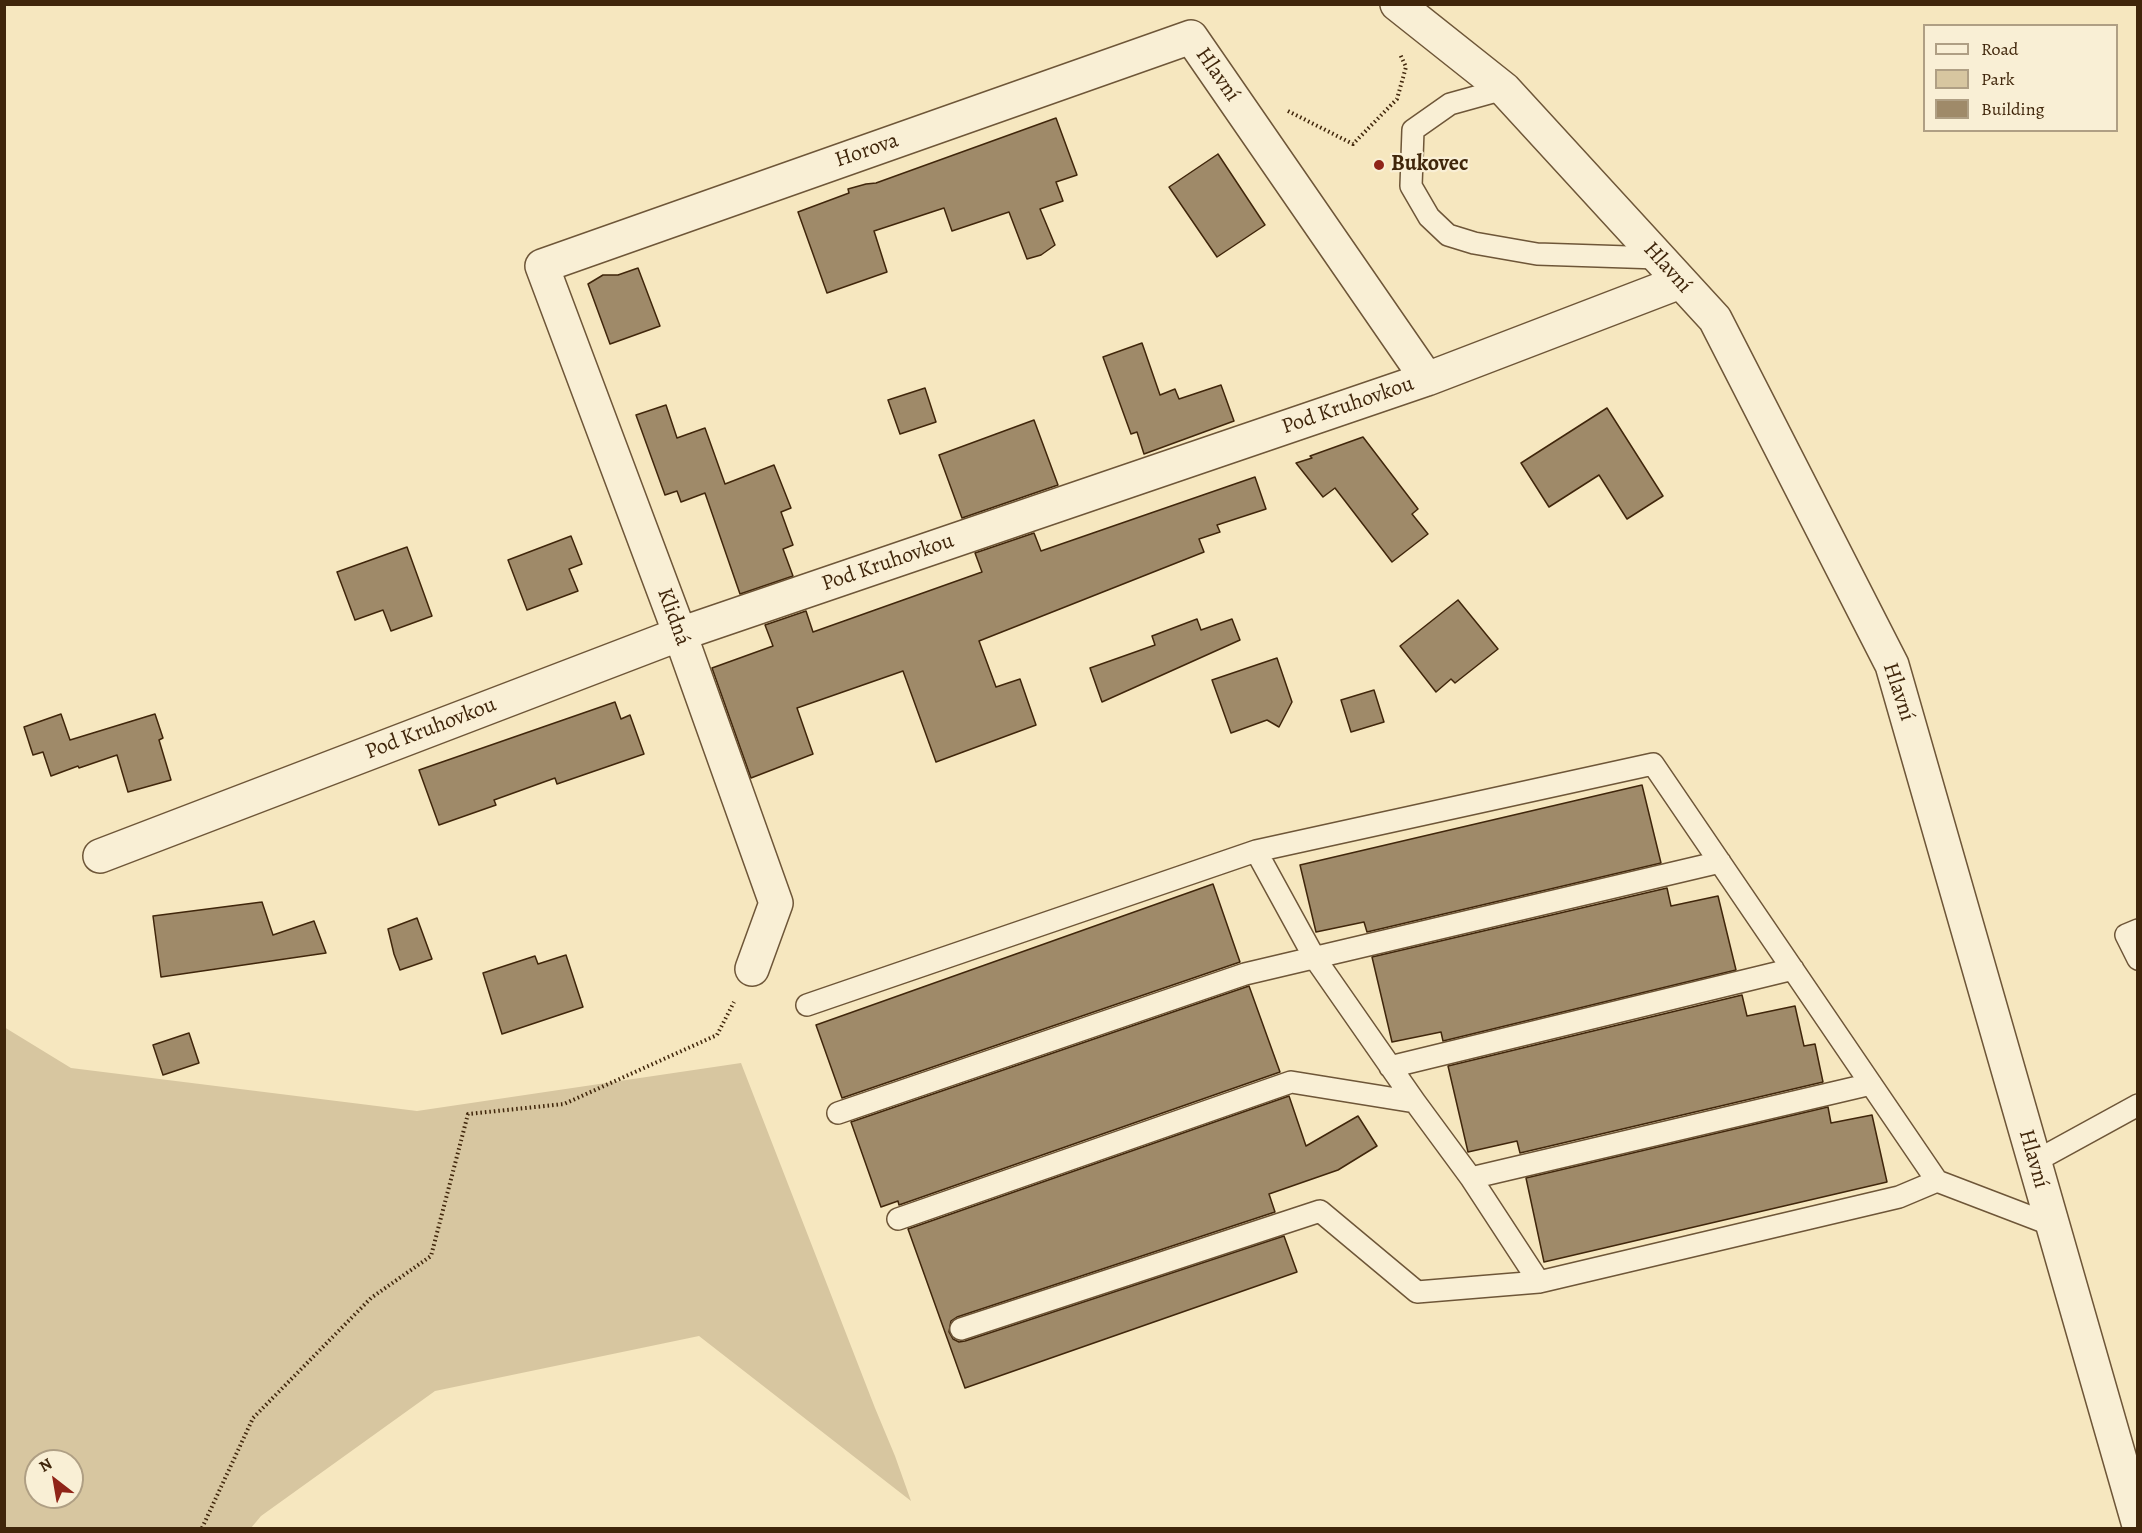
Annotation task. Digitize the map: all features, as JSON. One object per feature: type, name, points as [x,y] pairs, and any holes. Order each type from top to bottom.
[{"type":"street","name":"Hlavní","points":[[1397,4],[1503,89],[1715,320],[1892,665],[2138,1522]]},
{"type":"street","name":"Hlavní","points":[[1191,37],[1427,379]]},
{"type":"street","name":"Horova","points":[[542,266],[1191,37]]},
{"type":"street","name":"Klidná","points":[[542,266],[680,634],[776,903],[752,969]]},
{"type":"street","name":"Pod Kruhovkou","points":[[100,856],[680,634],[1427,379],[1680,282]]},
{"type":"lane","points":[[1503,89],[1450,104],[1413,130],[1411,186],[1429,217],[1448,234],[1474,243],[1537,254],[1658,258]]},
{"type":"lane","points":[[807,1005],[1256,850],[1653,764],[1937,1181],[2052,1225]]},
{"type":"lane","points":[[1256,850],[1314,957],[1471,1178],[1539,1282]]},
{"type":"lane","points":[[838,1113],[1245,974],[1720,862]]},
{"type":"lane","points":[[2138,930],[2126,936],[2138,959]]},
{"type":"lane","points":[[1390,1067],[1793,969]]},
{"type":"lane","points":[[898,1219],[1291,1082],[1415,1102]]},
{"type":"lane","points":[[1471,1178],[1871,1084]]},
{"type":"lane","points":[[2034,1162],[2138,1105]]},
{"type":"lane","points":[[961,1329],[1320,1211],[1417,1292],[1539,1282],[1899,1197],[1937,1181]]},
{"type":"path","points":[[1243,113],[1289,111],[1353,144],[1398,99],[1406,67],[1397,49]]},
{"type":"path","points":[[202,1528],[253,1418],[371,1298],[431,1256],[468,1114],[564,1104],[717,1035],[752,969]]},
{"type":"green space","points":[[4,1027],[71,1068],[417,1111],[741,1063],[911,1501],[699,1336],[435,1391],[261,1516],[251,1528],[5,1528]]},
{"type":"building","points":[[1056,118],[1077,175],[1056,182],[1063,201],[1040,209],[1055,245],[1041,255],[1027,259],[1009,212],[952,231],[944,208],[874,231],[887,272],[827,293],[798,212],[849,193],[848,189],[876,183]]},
{"type":"building","points":[[1218,154],[1265,225],[1217,257],[1169,187]]},
{"type":"building","points":[[638,268],[660,326],[610,344],[588,284],[603,275],[618,275]]},
{"type":"building","points":[[1142,343],[1160,395],[1175,389],[1179,399],[1221,385],[1234,421],[1144,454],[1137,432],[1131,434],[1103,357]]},
{"type":"building","points":[[925,388],[936,422],[900,434],[888,400]]},
{"type":"building","points":[[666,405],[677,438],[705,428],[725,484],[774,465],[791,508],[781,512],[793,545],[783,549],[793,576],[740,594],[705,493],[681,502],[677,491],[665,495],[636,415]]},
{"type":"building","points":[[1607,408],[1663,496],[1627,519],[1599,475],[1549,507],[1521,463]]},
{"type":"building","points":[[1034,420],[1058,485],[962,518],[939,455]]},
{"type":"building","points":[[1363,437],[1418,509],[1412,514],[1428,534],[1392,562],[1335,488],[1323,497],[1296,463]]},
{"type":"building","points":[[1255,477],[1266,509],[1217,525],[1220,532],[1199,539],[1204,552],[979,641],[996,687],[1020,679],[1036,725],[936,762],[903,671],[797,708],[813,754],[751,778],[712,668],[773,646],[765,625],[806,611],[813,632],[982,572],[975,553],[1034,533],[1041,551]]},
{"type":"building","points":[[571,536],[582,564],[569,569],[578,591],[527,610],[508,560]]},
{"type":"building","points":[[407,547],[432,616],[391,631],[383,610],[355,620],[337,572]]},
{"type":"building","points":[[1458,600],[1498,649],[1455,683],[1451,679],[1436,692],[1400,646]]},
{"type":"building","points":[[1197,619],[1201,630],[1232,619],[1240,640],[1102,702],[1090,668],[1155,645],[1152,636]]},
{"type":"building","points":[[1277,658],[1292,702],[1279,727],[1267,720],[1231,733],[1212,680]]},
{"type":"building","points":[[1374,690],[1384,722],[1351,732],[1341,700]]},
{"type":"building","points":[[615,702],[621,719],[630,715],[644,754],[557,784],[555,778],[494,800],[496,805],[439,825],[419,770]]},
{"type":"building","points":[[61,714],[70,740],[155,714],[163,738],[159,740],[171,780],[128,792],[117,755],[51,776],[43,752],[33,755],[24,727]]},
{"type":"building","points":[[1642,785],[1661,863],[1367,932],[1364,922],[1316,932],[1300,865]]},
{"type":"building","points":[[1213,884],[1240,962],[842,1098],[816,1025]]},
{"type":"building","points":[[1667,888],[1671,906],[1718,896],[1736,970],[1443,1041],[1441,1032],[1392,1042],[1372,957]]},
{"type":"building","points":[[262,902],[273,935],[314,921],[326,953],[161,977],[153,916]]},
{"type":"building","points":[[417,918],[432,959],[400,970],[388,929]]},
{"type":"building","points":[[566,955],[583,1007],[502,1034],[483,973],[535,956],[538,964]]},
{"type":"building","points":[[1249,986],[1280,1072],[899,1205],[898,1201],[881,1207],[851,1122]]},
{"type":"building","points":[[1742,995],[1747,1016],[1795,1006],[1804,1046],[1815,1044],[1823,1082],[1520,1153],[1517,1141],[1468,1152],[1448,1066]]},
{"type":"building","points":[[189,1033],[199,1063],[163,1075],[153,1045]]},
{"type":"building","points":[[1289,1096],[1306,1146],[1358,1116],[1377,1146],[1338,1170],[1269,1194],[1275,1212],[957,1317],[951,1321],[949,1332],[953,1339],[959,1342],[965,1341],[1284,1236],[1297,1272],[965,1388],[908,1229]]},
{"type":"building","points":[[1828,1107],[1831,1123],[1872,1115],[1887,1182],[1544,1262],[1526,1178]]},
{"type":"place","name":"Bukovec","points":[[1379,165]]}]
